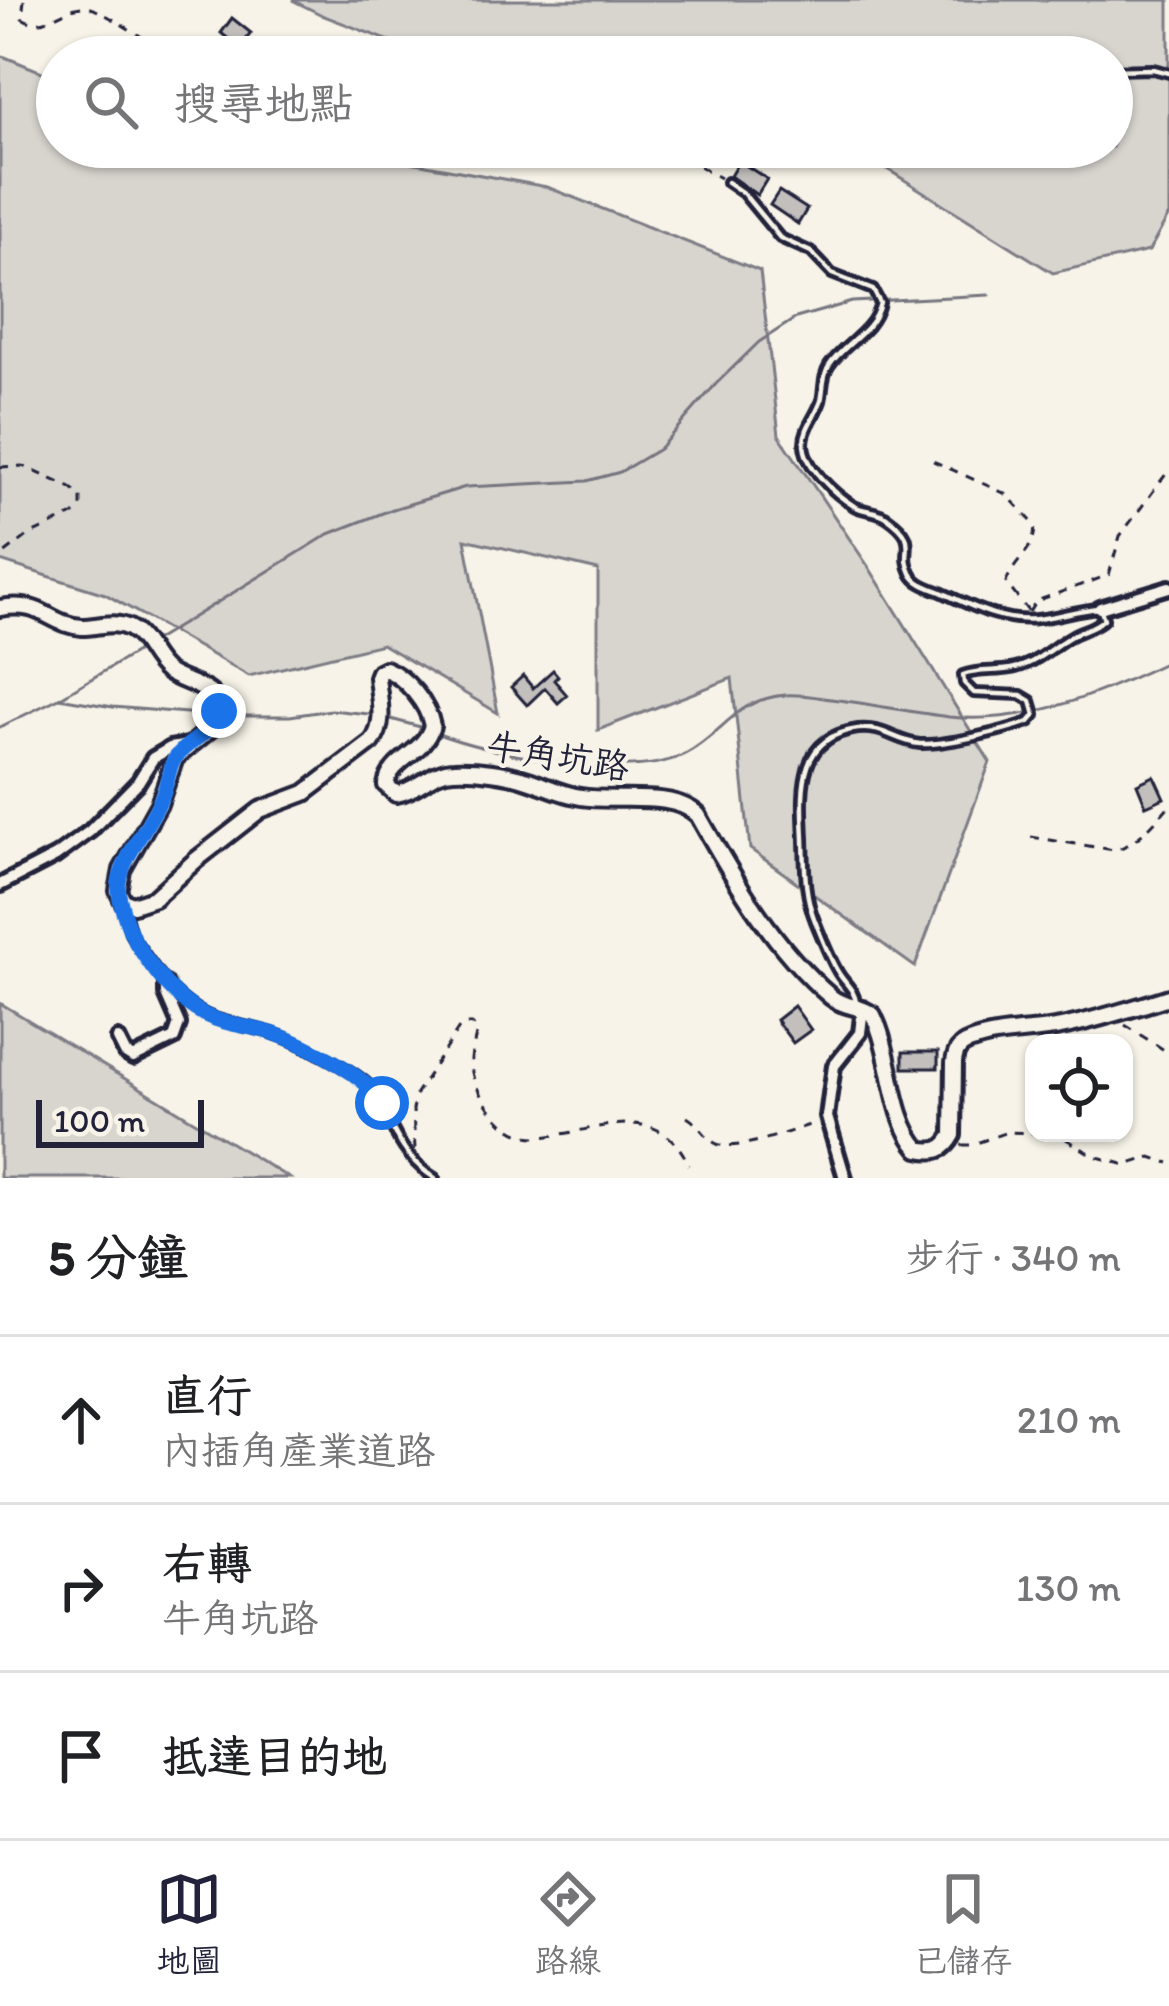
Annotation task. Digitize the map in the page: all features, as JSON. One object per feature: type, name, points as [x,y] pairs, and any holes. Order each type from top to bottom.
[{"type":"street","points":[[1100,608],[1169,587]]},
{"type":"street","points":[[0,608],[30,606],[82,627],[124,625],[165,670],[215,698],[218,720],[175,758],[159,804],[122,870],[118,891],[123,902]]},
{"type":"street","name":"牛角坑路","points":[[123,902],[133,905],[154,898],[260,810],[305,793],[372,742],[380,725],[377,677],[386,669],[400,677],[425,707],[432,726],[424,744],[390,770],[386,785],[395,794],[453,769],[512,776],[585,798],[662,801],[689,807],[791,956],[830,996],[873,1015],[878,1022],[913,1143],[929,1151],[947,1146]]},
{"type":"street","points":[[0,885],[56,856],[90,831],[138,782],[153,758],[170,748],[189,745]]},
{"type":"street","points":[[118,1039],[133,1058],[174,1038],[179,1024],[166,984]]},
{"type":"street","points":[[947,1146],[952,1135],[955,1054],[960,1046],[1061,1027],[1169,997]]},
{"type":"street","points":[[845,1178],[827,1118],[834,1066],[860,1033],[858,1008]]},
{"type":"lane","points":[[1133,69],[1169,74]]},
{"type":"lane","points":[[727,182],[753,203],[780,238],[811,252],[832,274],[873,290],[880,303],[874,321],[826,372],[820,403],[803,442],[820,476],[853,506],[884,514],[907,535],[909,567],[918,581],[974,608],[1012,618],[1100,608],[1105,619],[1029,664],[963,675],[974,693],[1022,695],[1031,700],[1035,715],[1029,722],[917,744],[880,729],[851,730],[832,737],[814,755],[802,780],[805,889],[815,922],[837,971],[857,997],[858,1008]]},
{"type":"lane","points":[[123,902],[131,935],[166,984],[202,1014],[275,1034],[353,1073],[382,1103],[398,1141],[435,1178]]},
{"type":"path","points":[[24,0],[22,18],[31,23],[83,6],[139,36]]},
{"type":"path","points":[[702,168],[727,182]]},
{"type":"path","points":[[933,461],[1006,494],[1034,524],[1036,535],[1006,584],[1030,616]]},
{"type":"path","points":[[0,467],[23,466],[71,488],[81,497],[81,508],[29,535],[0,557]]},
{"type":"path","points":[[1030,616],[1036,601],[1109,574],[1120,536],[1169,470]]},
{"type":"path","points":[[1031,837],[1124,848],[1155,824],[1169,806]]},
{"type":"path","points":[[1108,1015],[1169,1053]]},
{"type":"path","points":[[416,1164],[416,1094],[459,1028],[472,1024],[477,1030],[470,1062],[480,1092],[490,1110],[517,1133],[538,1137],[637,1124],[674,1139],[689,1165]]},
{"type":"path","points":[[687,1117],[722,1146],[775,1136],[827,1118]]},
{"type":"path","points":[[947,1146],[971,1145],[1007,1132],[1043,1133],[1126,1165],[1151,1157],[1169,1163]]},
{"type":"shaded area","points":[[292,0],[1169,0],[1169,215],[1149,251],[1053,273],[886,168],[1133,168],[1133,36],[376,36]]},
{"type":"shaded area","points":[[0,55],[36,70],[36,168],[443,168],[547,187],[760,271],[779,435],[870,569],[990,762],[915,967],[750,849],[732,678],[598,730],[598,570],[465,539],[498,713],[382,644],[249,676],[105,594],[0,561]]},
{"type":"shaded area","points":[[0,1003],[289,1178],[0,1178]]},
{"type":"building","points":[[232,18],[251,33],[225,36],[221,33]]},
{"type":"building","points":[[735,168],[750,168],[767,179],[757,195],[730,176]]},
{"type":"building","points":[[779,191],[807,209],[798,224],[770,205]]},
{"type":"building","points":[[553,670],[558,676],[554,680],[567,695],[558,703],[545,688],[527,705],[511,687],[523,676],[533,688]]},
{"type":"building","points":[[1154,776],[1164,798],[1146,806],[1137,784]]},
{"type":"building","points":[[794,1006],[811,1030],[793,1043],[776,1020]]},
{"type":"building","points":[[903,1052],[938,1052],[938,1068],[903,1068]]},
{"type":"waterway","points":[[151,643],[329,534],[393,509],[466,487],[587,481],[620,472],[659,449],[759,342],[796,318],[852,302],[989,295]]},
{"type":"waterway","points":[[0,727],[143,648]]},
{"type":"waterway","points":[[433,732],[523,756],[630,766],[685,754],[741,711],[767,698],[802,695],[949,717],[1007,716],[1090,695],[1169,661]]},
{"type":"waterway","points":[[59,698],[211,715]]},
{"type":"waterway","points":[[220,716],[290,716],[331,710],[378,715]]},
{"type":"waterway","points":[[387,718],[424,728]]},
{"type":"route","points":[[219,711],[214,726],[175,758],[159,804],[122,870],[118,891],[131,935],[166,984],[189,1006],[218,1021],[295,1043],[353,1073],[382,1103]]}]
